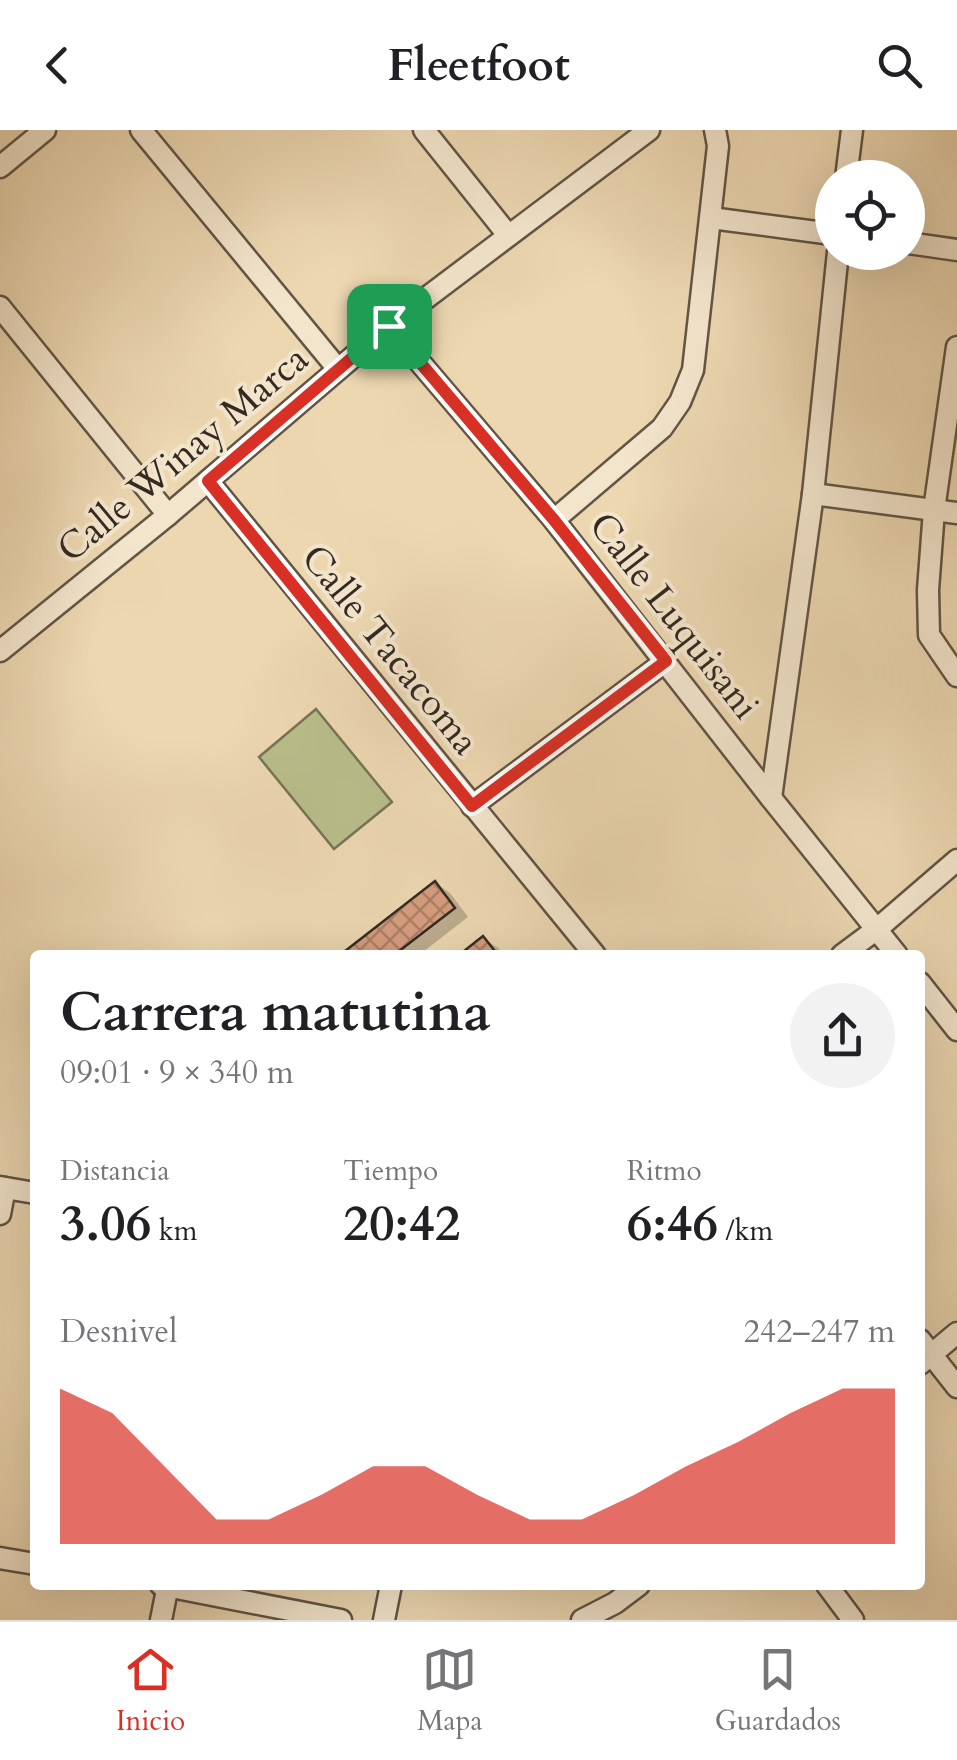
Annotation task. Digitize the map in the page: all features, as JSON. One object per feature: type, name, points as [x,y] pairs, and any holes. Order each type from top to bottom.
[{"type":"street","points":[[0,167],[44,130]]},
{"type":"street","points":[[141,130],[338,370]]},
{"type":"street","points":[[424,130],[508,234]]},
{"type":"street","name":"Calle Winay Marca","points":[[0,649],[168,515],[389,326],[649,130]]},
{"type":"street","points":[[554,520],[662,428],[680,402],[693,370],[718,146],[715,130]]},
{"type":"street","points":[[848,160],[852,130]]},
{"type":"street","points":[[711,218],[815,232]]},
{"type":"street","points":[[925,245],[957,250]]},
{"type":"street","points":[[771,798],[813,494],[836,270]]},
{"type":"street","points":[[0,307],[168,515]]},
{"type":"street","name":"Calle Luquisani","points":[[389,326],[554,520],[894,950]]},
{"type":"street","points":[[957,347],[934,510],[928,590],[929,635],[957,676]]},
{"type":"street","name":"Calle Tacacoma","points":[[208,481],[591,950]]},
{"type":"street","points":[[813,494],[957,513]]},
{"type":"street","points":[[472,806],[666,661]]},
{"type":"street","points":[[849,950],[957,860]]},
{"type":"street","points":[[925,989],[957,1030]]},
{"type":"street","points":[[0,1214],[2,1187],[30,1192]]},
{"type":"street","points":[[925,1351],[957,1334]]},
{"type":"street","points":[[925,1353],[957,1386]]},
{"type":"street","points":[[0,1558],[30,1563]]},
{"type":"street","points":[[162,1620],[165,1590]]},
{"type":"street","points":[[190,1590],[342,1620]]},
{"type":"street","points":[[384,1620],[390,1590]]},
{"type":"street","points":[[582,1620],[633,1590]]},
{"type":"street","points":[[831,1590],[853,1620]]},
{"type":"green space","points":[[316,709],[392,802],[334,849],[259,757]]},
{"type":"building","points":[[435,881],[455,908],[400,950],[346,950]]},
{"type":"building","points":[[483,936],[494,950],[465,950]]},
{"type":"route","points":[[389,326],[554,520],[666,661],[472,806],[208,481],[389,326]]}]
